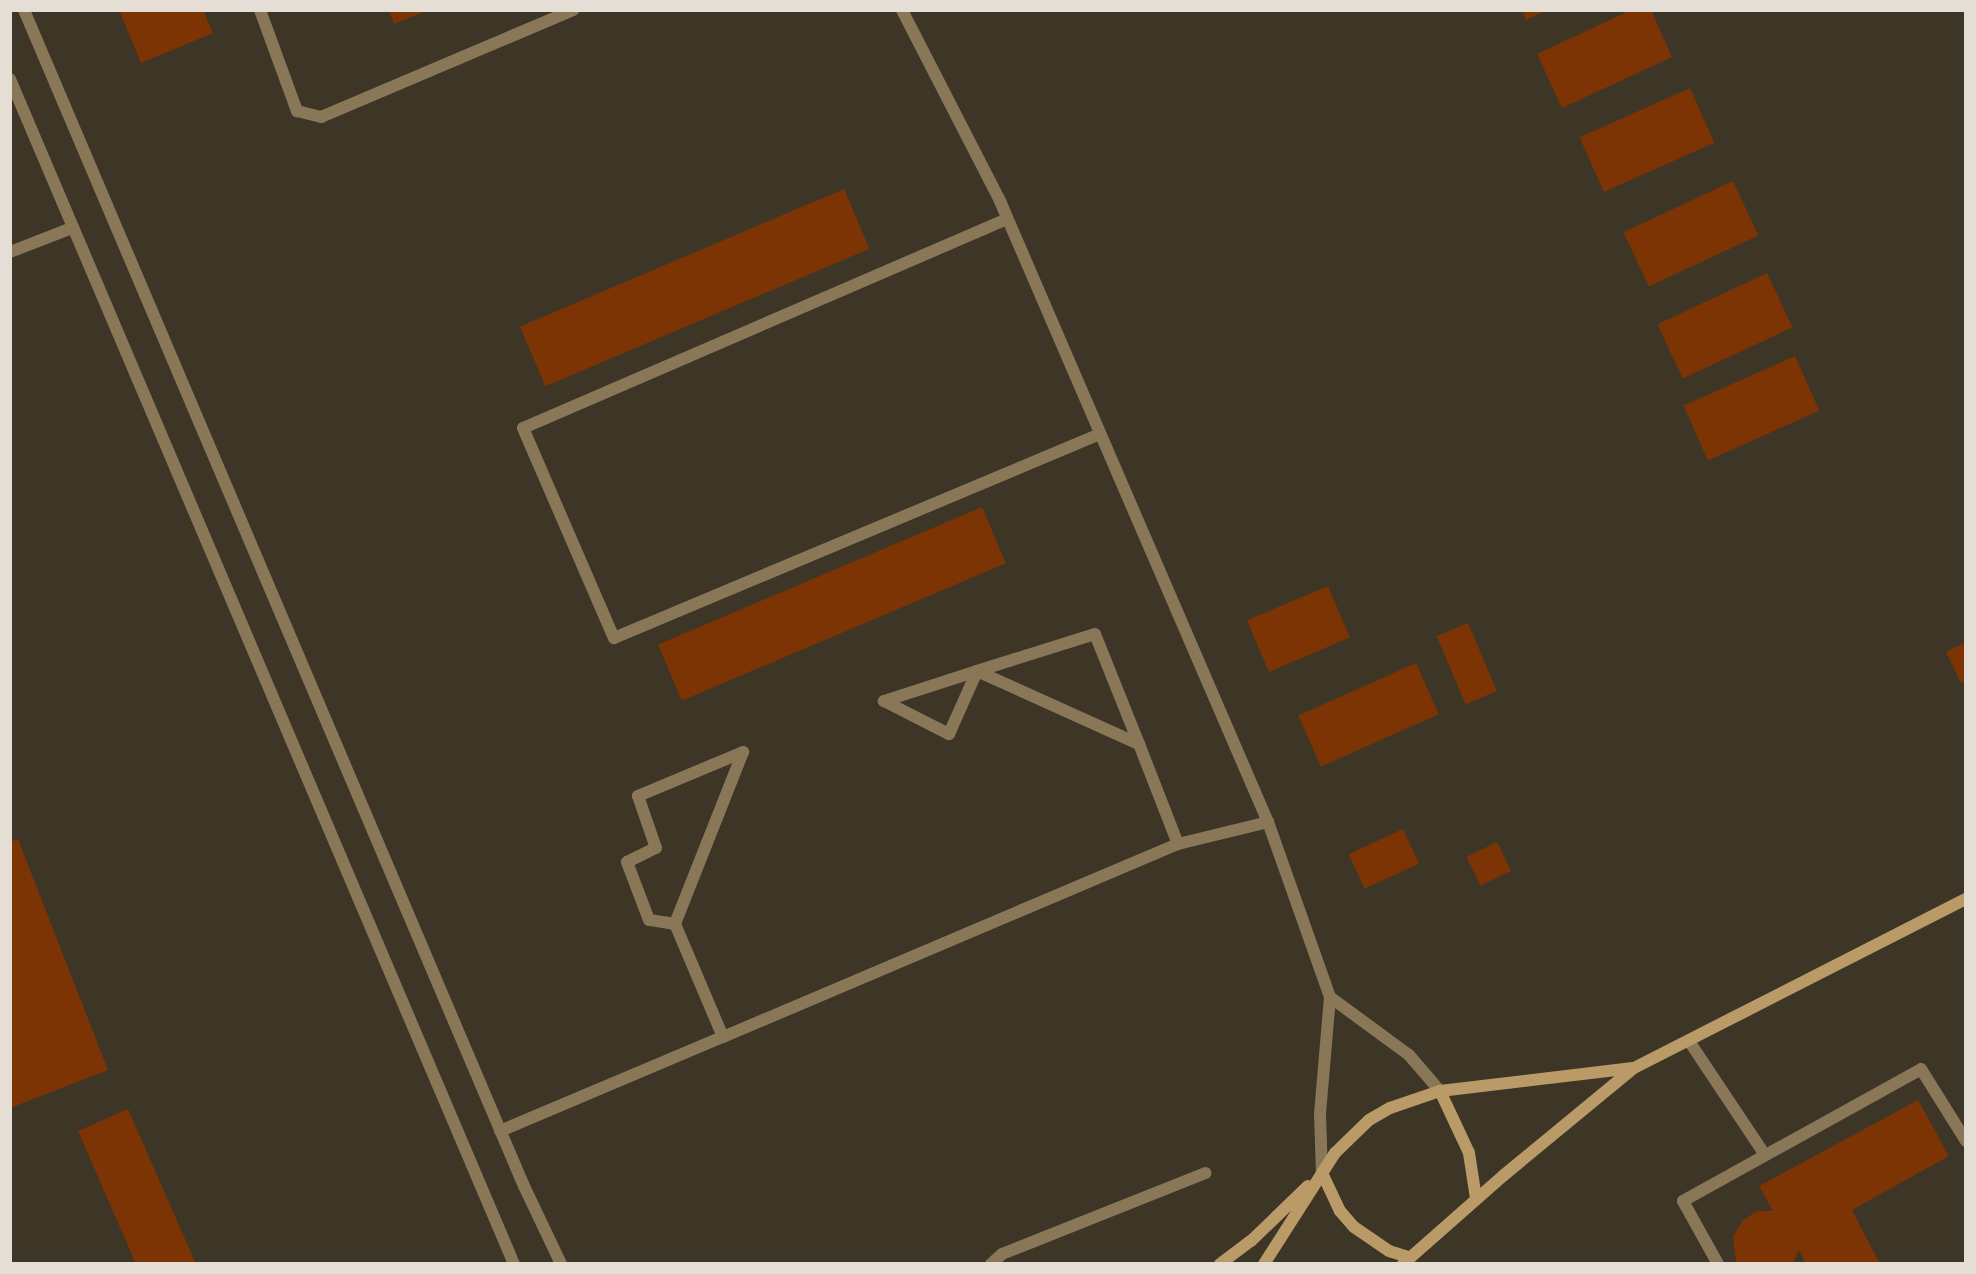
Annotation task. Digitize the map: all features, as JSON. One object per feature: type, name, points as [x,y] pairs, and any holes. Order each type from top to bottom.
[{"type":"main road","points":[[1322,1173],[1340,1211],[1354,1227],[1406,1260],[1476,1198],[1634,1068],[1965,899]]},
{"type":"main road","points":[[1264,1263],[1322,1173],[1351,1136],[1370,1120],[1412,1098],[1440,1091],[1634,1068]]},
{"type":"main road","points":[[1440,1091],[1469,1153],[1476,1198]]},
{"type":"main road","points":[[1220,1263],[1251,1241],[1322,1173]]},
{"type":"lane","points":[[24,10],[500,1131],[561,1263]]},
{"type":"lane","points":[[260,10],[297,111],[321,117],[573,10]]},
{"type":"lane","points":[[902,10],[1008,219],[1268,822],[1330,997],[1320,1114],[1322,1173]]},
{"type":"lane","points":[[10,79],[514,1263]]},
{"type":"lane","points":[[1008,219],[523,428],[614,638],[1100,434]]},
{"type":"lane","points":[[10,252],[72,228]]},
{"type":"lane","points":[[976,671],[949,734],[884,701],[935,684],[976,671],[1095,634],[1178,844]]},
{"type":"lane","points":[[976,671],[1139,744]]},
{"type":"lane","points":[[675,924],[649,920],[627,862],[657,848],[638,796],[743,752],[675,924],[723,1037]]},
{"type":"lane","points":[[500,1131],[1178,844],[1268,822]]},
{"type":"lane","points":[[1330,997],[1409,1056],[1440,1091]]},
{"type":"lane","points":[[1689,1041],[1765,1155]]},
{"type":"lane","points":[[1718,1263],[1683,1201],[1921,1069],[1965,1142]]},
{"type":"lane","points":[[991,1263],[1002,1254],[1206,1173]]},
{"type":"building","points":[[119,10],[203,10],[213,33],[141,63]]},
{"type":"building","points":[[1522,10],[1546,10],[1526,20]]},
{"type":"building","points":[[1631,10],[1651,10],[1672,57],[1562,108],[1537,54]]},
{"type":"building","points":[[389,11],[426,11],[394,24]]},
{"type":"building","points":[[1690,88],[1714,143],[1604,192],[1579,137]]},
{"type":"building","points":[[1733,181],[1758,235],[1649,287],[1623,232]]},
{"type":"building","points":[[844,189],[869,249],[545,386],[520,327]]},
{"type":"building","points":[[1767,273],[1792,327],[1683,379],[1657,324]]},
{"type":"building","points":[[1795,356],[1819,411],[1708,460],[1684,406]]},
{"type":"building","points":[[982,507],[1006,563],[682,701],[658,645]]},
{"type":"building","points":[[1328,586],[1350,638],[1269,672],[1247,620]]},
{"type":"building","points":[[1468,623],[1497,691],[1466,704],[1437,636]]},
{"type":"building","points":[[1966,642],[1966,680],[1961,683],[1946,652]]},
{"type":"building","points":[[1416,663],[1439,714],[1321,767],[1298,715]]},
{"type":"building","points":[[1403,829],[1419,863],[1365,889],[1349,854]]},
{"type":"building","points":[[18,839],[108,1070],[10,1108],[10,842]]},
{"type":"building","points":[[1497,842],[1511,871],[1480,886],[1466,857]]},
{"type":"building","points":[[1918,1100],[1949,1156],[1852,1210],[1880,1264],[1806,1264],[1799,1250],[1793,1264],[1736,1262],[1733,1237],[1743,1220],[1757,1211],[1773,1211],[1759,1186]]},
{"type":"building","points":[[128,1109],[196,1264],[136,1264],[78,1131]]}]
